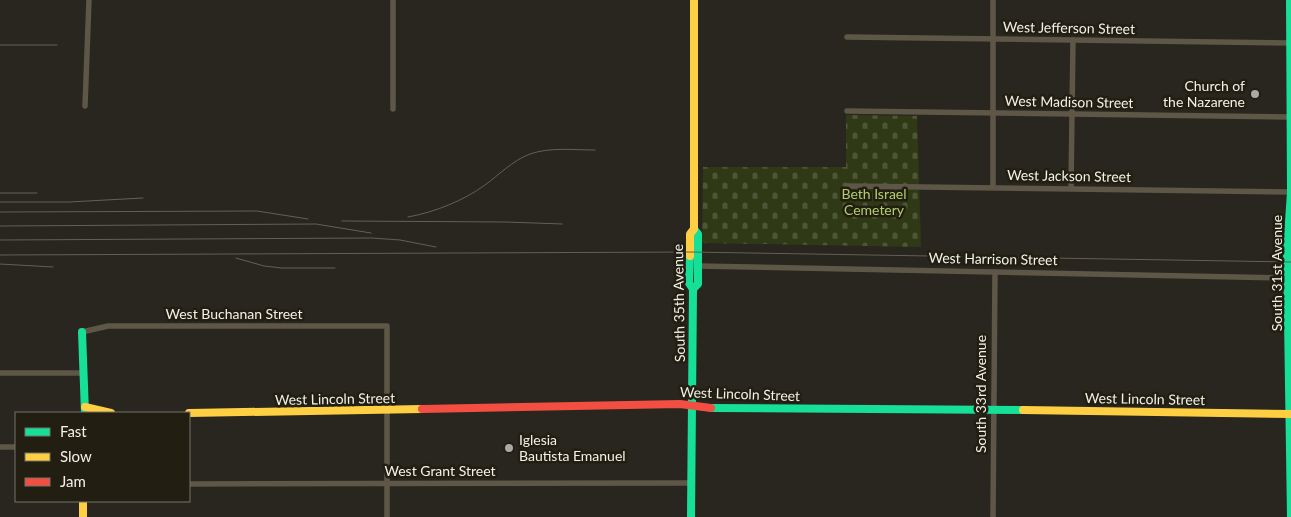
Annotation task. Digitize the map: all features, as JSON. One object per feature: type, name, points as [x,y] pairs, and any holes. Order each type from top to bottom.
[{"type":"street","points":[[85,106],[89,0]]},
{"type":"street","points":[[393,0],[394,109]]},
{"type":"street","name":"South 35th Avenue","points":[[691,517],[693,289],[689,283],[690,234],[694,229],[694,0]]},
{"type":"street","points":[[992,0],[993,186]]},
{"type":"street","name":"South 31st Avenue","points":[[1290,0],[1291,192],[1287,252],[1291,517]]},
{"type":"street","name":"West Jefferson Street","points":[[847,37],[1290,43]]},
{"type":"street","points":[[1070,188],[1073,40]]},
{"type":"street","name":"West Madison Street","points":[[847,110],[1291,117]]},
{"type":"street","name":"West Jackson Street","points":[[847,186],[993,186],[1291,192]]},
{"type":"street","points":[[693,289],[698,284],[698,234],[694,229]]},
{"type":"street","name":"West Harrison Street","points":[[698,266],[1288,278]]},
{"type":"street","name":"South 33rd Avenue","points":[[993,517],[995,272]]},
{"type":"street","name":"West Buchanan Street","points":[[82,332],[108,326],[387,326],[388,410]]},
{"type":"street","points":[[82,332],[85,410],[99,409],[108,412]]},
{"type":"street","points":[[0,374],[84,373]]},
{"type":"street","name":"West Lincoln Street","points":[[190,413],[680,404],[691,406],[1290,414]]},
{"type":"street","points":[[387,517],[388,410]]},
{"type":"street","points":[[0,447],[15,447]]},
{"type":"street","name":"West Grant Street","points":[[190,484],[691,483]]},
{"type":"street","points":[[83,502],[83,517]]},
{"type":"green space","name":"Beth Israel Cemetery","points":[[846,115],[917,116],[921,247],[702,243],[703,167],[846,167]]},
{"type":"railway","points":[[0,45],[57,45]]},
{"type":"railway","points":[[408,217],[438,209],[458,201],[530,154],[554,150],[595,150]]},
{"type":"railway","points":[[0,193],[37,193]]},
{"type":"railway","points":[[0,202],[69,202],[143,198]]},
{"type":"railway","points":[[0,212],[257,211],[308,219]]},
{"type":"railway","points":[[342,221],[562,224]]},
{"type":"railway","points":[[0,226],[316,224],[371,233]]},
{"type":"railway","points":[[0,240],[372,238],[400,240],[436,247]]},
{"type":"railway","points":[[0,255],[690,252],[1291,262]]},
{"type":"railway","points":[[236,258],[264,266],[282,268],[335,268]]},
{"type":"railway","points":[[0,264],[53,267]]},
{"type":"traffic: fast","points":[[1290,0],[1291,192],[1287,252],[1291,517]]},
{"type":"traffic: fast","points":[[693,289],[698,284],[698,234],[694,229]]},
{"type":"traffic: fast","points":[[690,256],[689,283],[693,289],[691,517]]},
{"type":"traffic: fast","points":[[82,332],[85,412]]},
{"type":"traffic: fast","points":[[711,408],[1023,410]]},
{"type":"traffic: slow","points":[[690,256],[690,234],[694,229],[694,0]]},
{"type":"traffic: slow","points":[[85,407],[107,412]]},
{"type":"traffic: slow","points":[[190,413],[422,409]]},
{"type":"traffic: slow","points":[[1023,410],[1291,414]]},
{"type":"traffic: slow","points":[[83,502],[83,517]]},
{"type":"traffic: jam","points":[[422,409],[680,404],[711,408]]},
{"type":"place","name":"Church of the Nazarene","points":[[1255,94]]},
{"type":"place","name":"Iglesia Bautista Emanuel","points":[[509,448]]}]
